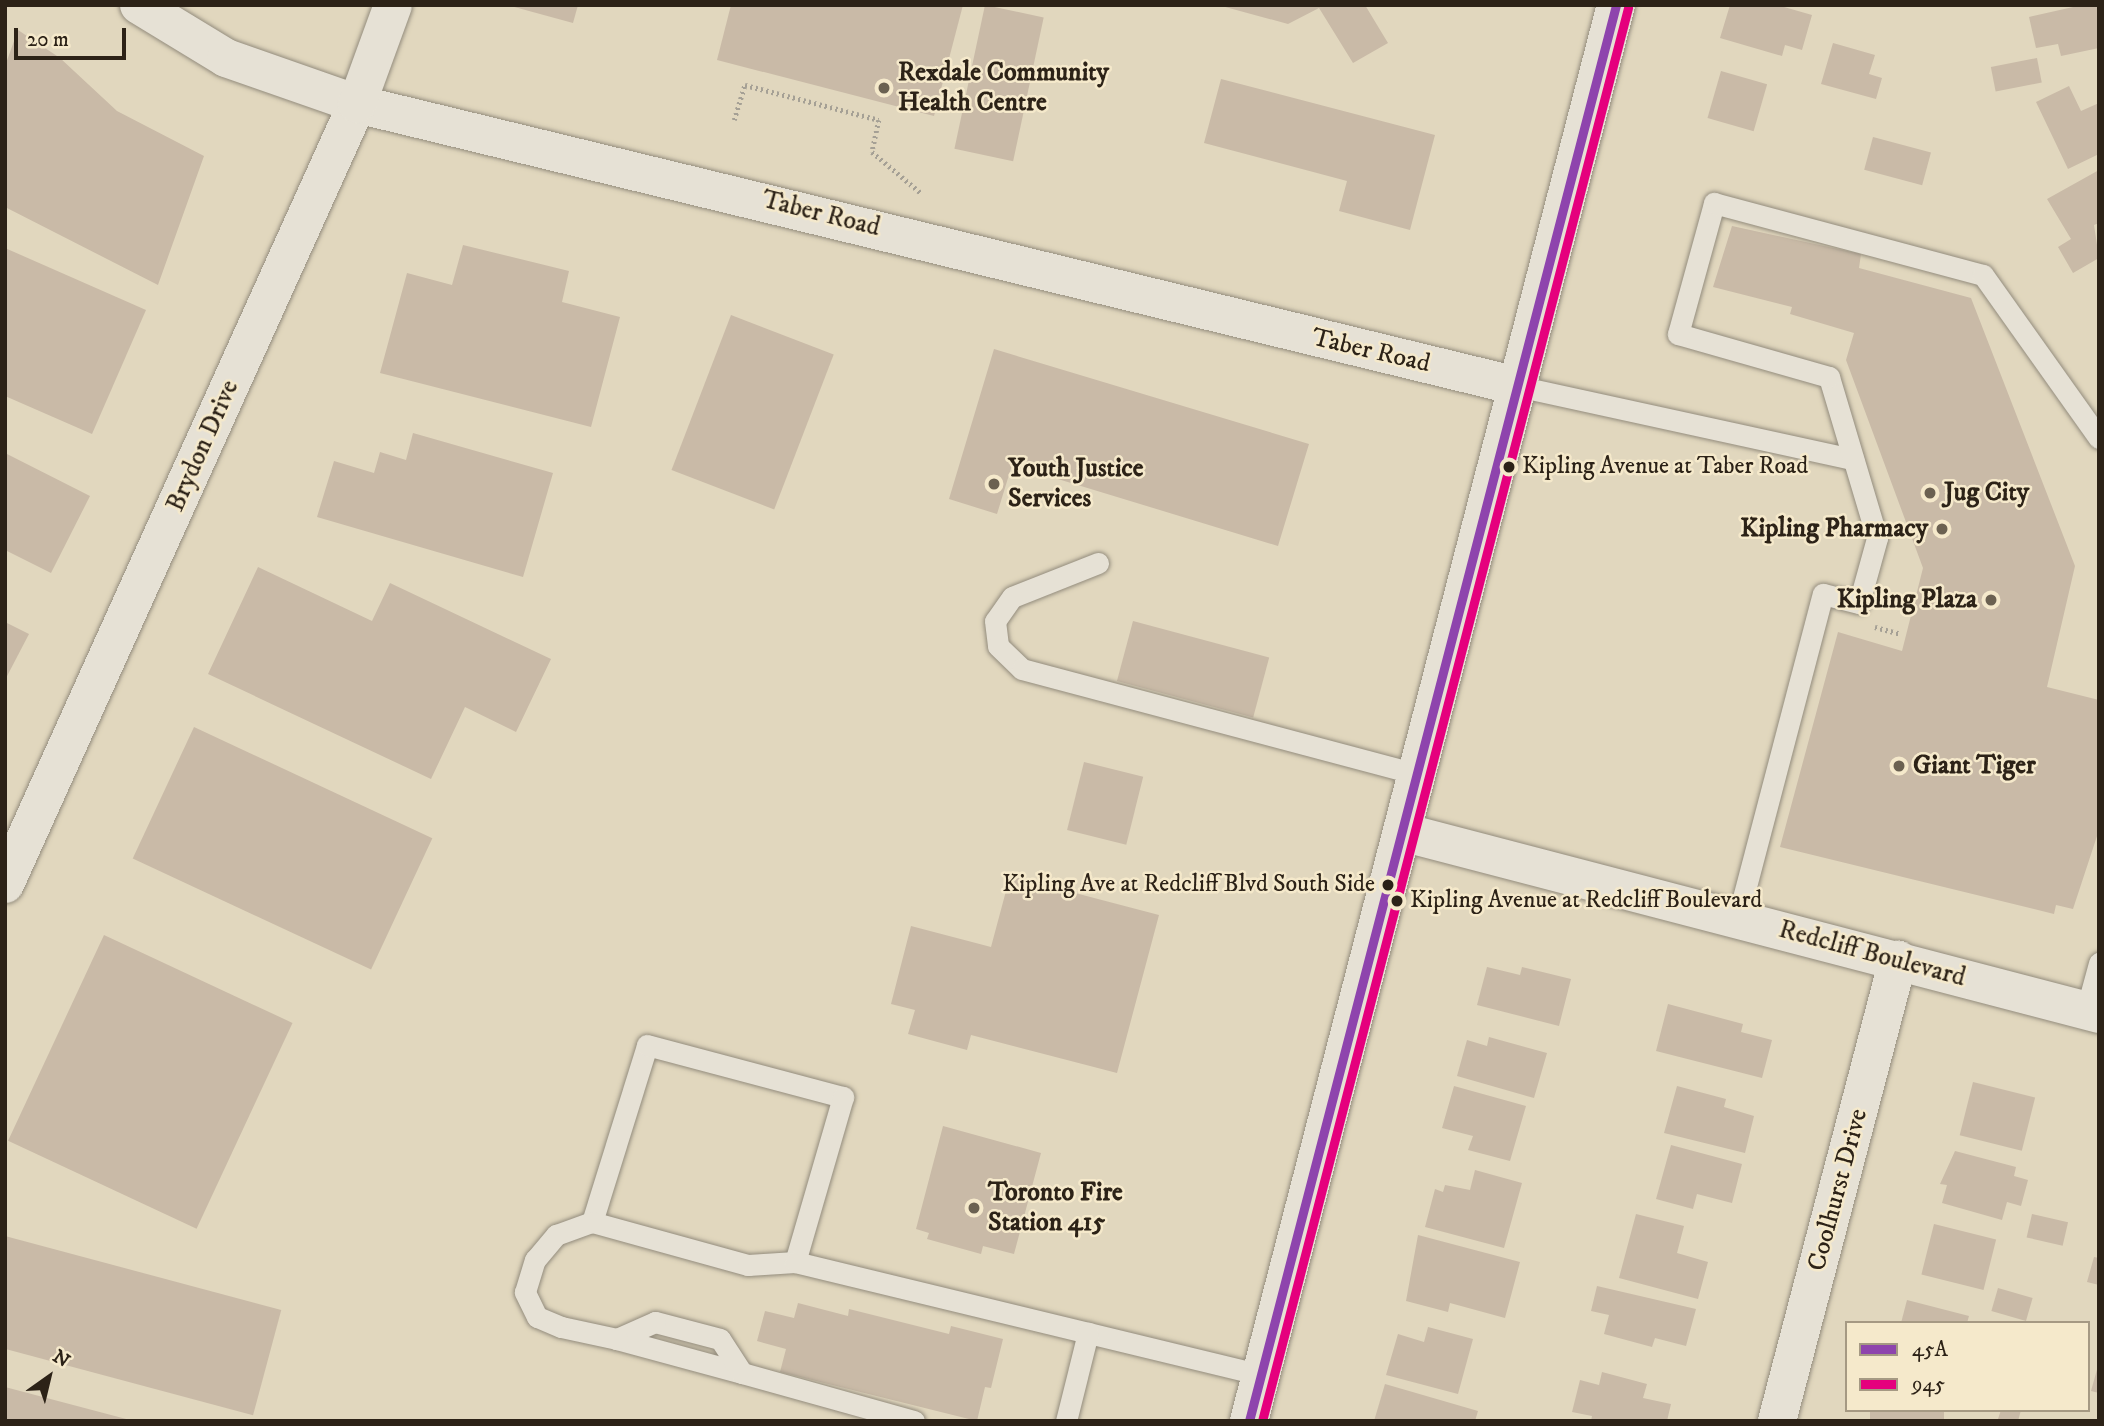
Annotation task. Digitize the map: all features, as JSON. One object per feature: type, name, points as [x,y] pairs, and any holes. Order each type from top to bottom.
[{"type":"street","name":"Taber Road","points":[[139,5],[226,58],[357,104],[1517,386]]},
{"type":"street","name":"Brydon Drive","points":[[5,884],[357,104],[393,5]]},
{"type":"street","points":[[1249,1421],[1616,5]]},
{"type":"street","name":"Redcliff Boulevard","points":[[1402,832],[1738,917],[2092,1012]]},
{"type":"street","name":"Coolhurst Drive","points":[[1777,1421],[1898,960]]},
{"type":"lane","points":[[1738,917],[1823,594],[1859,603],[1877,538],[1829,377],[1678,334],[1714,203],[1983,275],[2099,438]]},
{"type":"lane","points":[[1517,386],[1853,459]]},
{"type":"lane","points":[[1098,562],[1012,597],[995,621],[998,646],[1022,669],[1417,774]]},
{"type":"lane","points":[[2092,1012],[2099,963]]},
{"type":"lane","points":[[592,1222],[647,1045],[843,1097],[795,1262]]},
{"type":"lane","points":[[914,1421],[742,1373],[720,1339],[655,1322],[617,1339],[537,1317],[525,1292],[535,1260],[556,1234],[592,1222],[748,1265],[795,1262],[1261,1375]]},
{"type":"lane","points":[[1066,1421],[1088,1333]]},
{"type":"path","points":[[734,120],[745,85],[879,120],[872,152],[921,193]]},
{"type":"building","points":[[507,5],[578,5],[573,23]]},
{"type":"building","name":"Rexdale Community Health Centre","points":[[731,5],[963,5],[934,116],[717,60]]},
{"type":"building","points":[[985,5],[1044,17],[1013,161],[954,149]]},
{"type":"building","points":[[1218,5],[1365,5],[1388,43],[1353,63],[1319,8],[1288,24]]},
{"type":"building","points":[[1730,5],[1777,5],[1812,15],[1802,50],[1785,45],[1782,56],[1720,38]]},
{"type":"building","points":[[2082,5],[2097,5],[2099,48],[2061,56],[2058,44],[2036,48],[2029,17]]},
{"type":"building","points":[[18,30],[60,58],[117,111],[204,156],[158,285],[5,207],[5,66]]},
{"type":"building","points":[[1833,43],[1875,55],[1869,74],[1882,78],[1876,99],[1821,84]]},
{"type":"building","points":[[2037,58],[2042,83],[1996,92],[1991,67]]},
{"type":"building","points":[[1721,71],[1767,84],[1754,131],[1707,118]]},
{"type":"building","points":[[1221,79],[1435,135],[1410,230],[1339,211],[1347,181],[1204,143]]},
{"type":"building","points":[[2069,86],[2081,111],[2099,103],[2099,154],[2068,169],[2036,102]]},
{"type":"building","points":[[1873,137],[1931,153],[1922,185],[1864,170]]},
{"type":"building","points":[[2099,170],[2099,223],[2094,225],[2099,258],[2073,273],[2058,247],[2071,239],[2047,199]]},
{"type":"building","name":"Kipling Plaza","points":[[1732,226],[1861,254],[1859,268],[1971,298],[2075,566],[2047,687],[2099,700],[2099,830],[2073,909],[2056,905],[2054,914],[1780,847],[1838,632],[1902,651],[1923,568],[1846,360],[1854,333],[1790,314],[1792,307],[1713,287]]},
{"type":"building","points":[[463,245],[569,271],[562,302],[620,317],[591,427],[380,373],[407,273],[452,285]]},
{"type":"building","points":[[5,248],[146,310],[92,434],[5,396]]},
{"type":"building","points":[[731,315],[834,354],[774,509],[672,470]]},
{"type":"building","points":[[994,349],[1309,444],[1278,546],[1012,465],[997,514],[949,499]]},
{"type":"building","points":[[413,433],[553,473],[523,577],[317,517],[334,461],[374,473],[380,452],[406,460]]},
{"type":"building","points":[[5,453],[90,496],[51,573],[5,550]]},
{"type":"building","points":[[258,567],[372,621],[390,583],[551,659],[516,732],[465,707],[431,779],[208,674]]},
{"type":"building","points":[[1133,621],[1269,657],[1253,717],[1117,681]]},
{"type":"building","points":[[5,622],[29,634],[5,680]]},
{"type":"building","points":[[194,727],[432,838],[371,970],[133,858]]},
{"type":"building","points":[[1084,762],[1143,777],[1126,845],[1067,830]]},
{"type":"building","points":[[1010,876],[1159,915],[1117,1073],[971,1035],[967,1050],[908,1034],[915,1010],[891,1004],[911,926],[991,947]]},
{"type":"building","points":[[104,935],[293,1023],[197,1229],[8,1141]]},
{"type":"building","points":[[1487,967],[1520,975],[1522,967],[1571,979],[1559,1026],[1477,1005]]},
{"type":"building","points":[[1668,1004],[1743,1024],[1741,1032],[1772,1040],[1762,1078],[1656,1051]]},
{"type":"building","points":[[1489,1037],[1547,1053],[1534,1098],[1457,1076],[1467,1040],[1487,1046]]},
{"type":"building","points":[[1973,1082],[2035,1097],[2022,1151],[1960,1135]]},
{"type":"building","points":[[1454,1086],[1526,1106],[1510,1161],[1468,1150],[1473,1136],[1442,1128]]},
{"type":"building","points":[[1677,1086],[1726,1099],[1724,1107],[1754,1116],[1745,1153],[1664,1133]]},
{"type":"building","name":"Toronto Fire Station 415","points":[[943,1126],[1041,1153],[1014,1254],[983,1246],[981,1254],[927,1239],[929,1233],[916,1229]]},
{"type":"building","points":[[1671,1145],[1742,1164],[1732,1203],[1697,1194],[1693,1209],[1656,1199]]},
{"type":"building","points":[[1955,1151],[2016,1167],[2014,1176],[2028,1180],[2021,1206],[2007,1202],[2002,1220],[1942,1203],[1947,1185],[1940,1184]]},
{"type":"building","points":[[1475,1170],[1522,1183],[1504,1248],[1425,1227],[1435,1189],[1443,1192],[1445,1185],[1470,1190]]},
{"type":"building","points":[[1636,1214],[1684,1226],[1677,1253],[1708,1262],[1698,1299],[1619,1278]]},
{"type":"building","points":[[2032,1214],[2068,1222],[2063,1246],[2027,1237]]},
{"type":"building","points":[[1934,1224],[1996,1239],[1984,1290],[1921,1274]]},
{"type":"building","points":[[1418,1235],[1520,1262],[1505,1318],[1450,1303],[1448,1312],[1406,1301]]},
{"type":"building","points":[[5,1236],[281,1310],[253,1415],[5,1349]]},
{"type":"building","points":[[2094,1257],[2099,1258],[2099,1285],[2087,1282]]},
{"type":"building","points":[[1597,1286],[1696,1309],[1686,1346],[1655,1338],[1652,1347],[1604,1334],[1609,1315],[1591,1311]]},
{"type":"building","points":[[1998,1288],[2033,1298],[2026,1321],[1991,1311]]},
{"type":"building","points":[[1907,1300],[1969,1316],[1968,1321],[1902,1321]]},
{"type":"building","points":[[798,1303],[848,1316],[849,1309],[949,1334],[951,1326],[1003,1339],[991,1388],[985,1387],[977,1421],[780,1372],[786,1349],[757,1341],[765,1311],[794,1318]]},
{"type":"building","points":[[1428,1327],[1473,1339],[1458,1394],[1386,1375],[1398,1334],[1424,1342]]},
{"type":"building","points":[[2099,1366],[2099,1393],[2091,1391]]},
{"type":"building","points":[[1602,1372],[1647,1384],[1643,1398],[1671,1404],[1667,1421],[1591,1421],[1592,1416],[1572,1412],[1580,1380],[1599,1385]]},
{"type":"building","points":[[1385,1384],[1478,1411],[1475,1421],[1374,1421]]},
{"type":"building","points":[[5,1387],[130,1420],[130,1421],[5,1421]]},
{"type":"building","points":[[1870,1412],[1944,1412],[1944,1421],[1870,1421]]},
{"type":"building","points":[[2000,1412],[2020,1412],[2018,1421],[1998,1419]]},
{"type":"transit line","name":"45A","points":[[1249,1421],[1616,5]]},
{"type":"transit line","name":"945","points":[[1262,1421],[1628,8]]},
{"type":"place","name":"Rexdale Community Health Centre","points":[[884,88]]},
{"type":"place","name":"Kipling Avenue at Taber Road","points":[[1509,467]]},
{"type":"place","name":"Youth Justice Services","points":[[994,484]]},
{"type":"place","name":"Jug City","points":[[1930,493]]},
{"type":"place","name":"Kipling Pharmacy","points":[[1942,529]]},
{"type":"place","name":"Kipling Plaza","points":[[1991,600]]},
{"type":"place","name":"Giant Tiger","points":[[1899,766]]},
{"type":"place","name":"Kipling Ave at Redcliff Blvd South Side","points":[[1388,885]]},
{"type":"place","name":"Kipling Avenue at Redcliff Boulevard","points":[[1397,901]]},
{"type":"place","name":"Toronto Fire Station 415","points":[[974,1208]]}]
